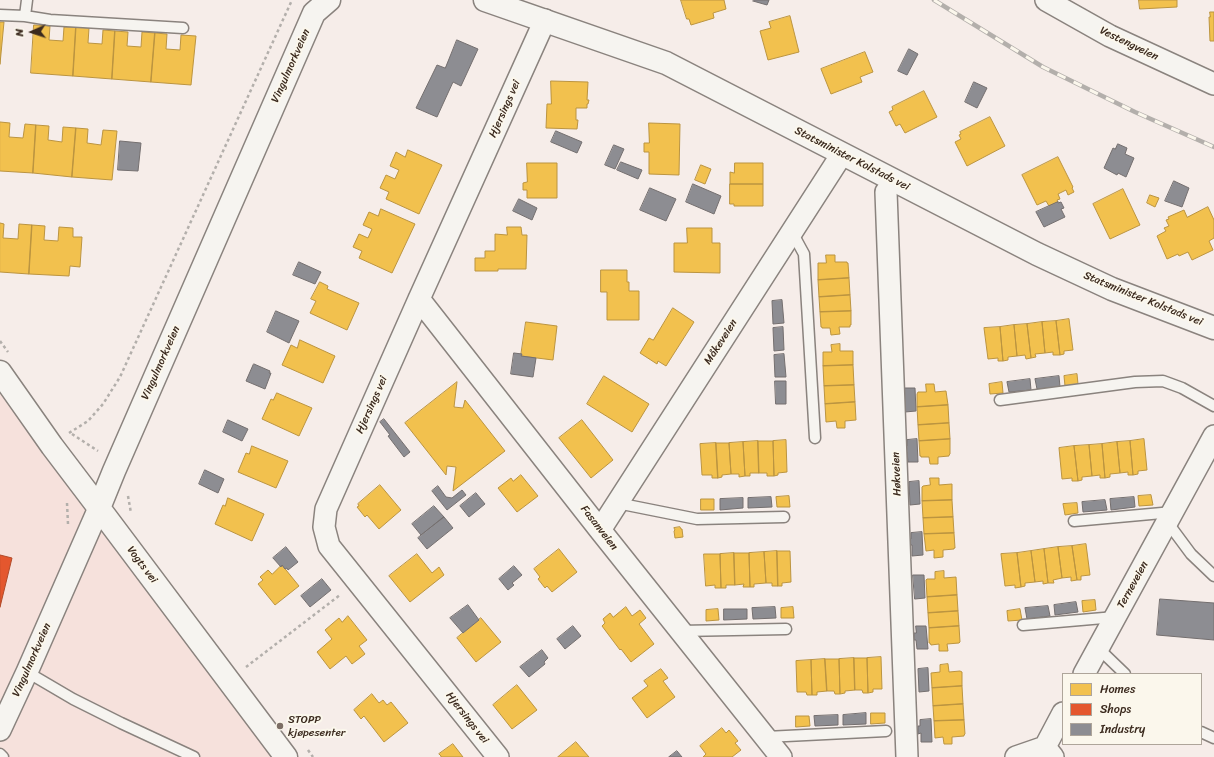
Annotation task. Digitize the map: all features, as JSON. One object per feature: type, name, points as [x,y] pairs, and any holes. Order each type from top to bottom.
[{"type":"street","name":"Vingulmorkveien","points":[[0,730],[99,508],[114,470],[314,13],[328,0]]},
{"type":"street","name":"Statsminister Kolstads vei","points":[[485,0],[666,63],[1037,254],[1112,288],[1214,328]]},
{"type":"street","name":"Vestengveien","points":[[1046,0],[1110,36],[1214,84]]},
{"type":"street","name":"Hjersings vei","points":[[498,757],[329,546],[324,527],[326,509],[419,298],[545,20]]},
{"type":"street","name":"Måkeveien","points":[[600,530],[842,154]]},
{"type":"street","name":"Høkveien","points":[[886,192],[907,757]]},
{"type":"street","name":"Fasanveien","points":[[419,298],[600,530],[781,757]]},
{"type":"street","name":"Vogts vei","points":[[0,372],[52,446],[286,757]]},
{"type":"street","name":"Terneveien","points":[[1085,673],[1214,436]]},
{"type":"street","points":[[1016,757],[1049,752],[1062,717]]},
{"type":"lane","points":[[25,16],[27,0]]},
{"type":"lane","points":[[0,14],[50,20],[183,28]]},
{"type":"lane","points":[[792,232],[804,254],[815,438]]},
{"type":"lane","points":[[1000,400],[1135,382],[1163,381],[1182,388],[1214,406]]},
{"type":"lane","points":[[617,503],[698,519],[784,517]]},
{"type":"lane","points":[[1074,521],[1170,518],[1191,554],[1214,576]]},
{"type":"lane","points":[[1023,625],[1115,617]]},
{"type":"lane","points":[[680,631],[786,629]]},
{"type":"lane","points":[[1098,648],[1124,673]]},
{"type":"lane","points":[[27,672],[73,699],[194,757]]},
{"type":"lane","points":[[765,737],[886,731]]},
{"type":"lane","points":[[1202,732],[1214,738]]},
{"type":"lane","points":[[0,754],[3,757]]},
{"type":"path","points":[[52,446],[88,420],[103,404],[120,377],[292,0]]},
{"type":"path","points":[[244,668],[357,582]]},
{"type":"shaded area","points":[[10,387],[286,757],[0,757],[0,394]]},
{"type":"building: Homes","points":[[681,0],[724,0],[726,9],[713,13],[714,18],[691,25],[689,19],[687,19]]},
{"type":"building: Homes","points":[[1139,0],[1177,0],[1177,7],[1140,9]]},
{"type":"building: Homes","points":[[1210,12],[1214,12],[1214,41],[1210,41]]},
{"type":"building: Homes","points":[[790,16],[799,52],[768,60],[760,31],[771,28],[769,22]]},
{"type":"building: Homes","points":[[0,22],[4,22],[0,64]]},
{"type":"building: Homes","points":[[34,25],[50,26],[49,40],[63,41],[64,27],[76,27],[73,76],[31,73]]},
{"type":"building: Homes","points":[[76,27],[89,28],[88,43],[102,44],[103,30],[115,31],[112,79],[73,76]]},
{"type":"building: Homes","points":[[115,31],[128,32],[127,46],[141,47],[142,32],[155,33],[151,82],[112,79]]},
{"type":"building: Homes","points":[[155,33],[167,34],[166,49],[180,50],[181,35],[196,36],[191,85],[151,82]]},
{"type":"building: Homes","points":[[865,52],[873,72],[860,77],[862,82],[831,94],[821,69]]},
{"type":"building: Homes","points":[[551,81],[588,82],[587,100],[589,100],[587,108],[576,108],[576,120],[578,120],[577,129],[546,128],[547,104],[551,104]]},
{"type":"building: Homes","points":[[924,91],[937,117],[905,133],[900,124],[896,126],[889,112],[893,110],[892,107]]},
{"type":"building: Homes","points":[[990,117],[1005,146],[967,166],[955,142],[961,139],[959,135],[961,134],[960,132]]},
{"type":"building: Homes","points":[[0,122],[10,123],[9,137],[23,138],[25,124],[36,125],[33,173],[0,171]]},
{"type":"building: Homes","points":[[649,123],[680,124],[679,175],[649,174],[649,152],[644,152],[644,143],[649,143]]},
{"type":"building: Homes","points":[[36,125],[49,126],[48,140],[62,142],[63,127],[76,128],[72,177],[33,173]]},
{"type":"building: Homes","points":[[76,128],[88,129],[87,143],[101,145],[103,130],[117,131],[112,180],[72,177]]},
{"type":"building: Homes","points":[[408,150],[442,165],[419,214],[386,199],[389,192],[380,188],[386,175],[395,179],[399,170],[390,166],[396,152],[405,157]]},
{"type":"building: Homes","points":[[1058,157],[1074,192],[1068,195],[1066,190],[1058,194],[1060,199],[1057,200],[1058,202],[1049,206],[1046,201],[1037,205],[1022,175]]},
{"type":"building: Homes","points":[[527,163],[557,163],[557,198],[527,198],[527,190],[523,190],[523,183],[527,182]]},
{"type":"building: Homes","points":[[735,163],[763,163],[763,184],[730,184],[730,172],[734,173]]},
{"type":"building: Homes","points":[[701,165],[711,169],[705,184],[695,180]]},
{"type":"building: Homes","points":[[730,184],[763,184],[763,206],[734,206],[734,204],[730,204]]},
{"type":"building: Homes","points":[[1123,189],[1140,225],[1110,239],[1093,204]]},
{"type":"building: Homes","points":[[1150,195],[1159,198],[1155,207],[1147,203]]},
{"type":"building: Homes","points":[[1208,207],[1214,220],[1214,238],[1209,241],[1213,250],[1192,260],[1188,252],[1179,256],[1178,254],[1167,259],[1157,236],[1166,231],[1164,228],[1169,226],[1166,220],[1169,219],[1168,217],[1184,210],[1187,217]]},
{"type":"building: Homes","points":[[381,209],[415,224],[392,273],[359,258],[362,251],[353,247],[359,234],[368,238],[372,229],[363,225],[369,212],[378,216]]},
{"type":"building: Homes","points":[[0,223],[4,224],[3,238],[18,239],[19,224],[32,225],[29,274],[0,272]]},
{"type":"building: Homes","points":[[32,225],[45,226],[44,240],[58,241],[59,227],[73,228],[73,237],[82,237],[80,267],[70,266],[69,276],[29,274]]},
{"type":"building: Homes","points":[[507,227],[521,227],[522,235],[527,235],[526,269],[475,271],[475,258],[485,258],[485,251],[495,251],[495,234],[507,235]]},
{"type":"building: Homes","points":[[687,228],[712,228],[712,243],[720,243],[720,273],[674,272],[674,243],[687,243]]},
{"type":"building: Homes","points":[[826,255],[835,255],[835,262],[848,263],[849,278],[818,280],[818,263],[826,263]]},
{"type":"building: Homes","points":[[601,270],[627,270],[629,291],[639,291],[639,320],[607,320],[607,292],[601,292]]},
{"type":"building: Homes","points":[[849,278],[850,295],[819,297],[818,280]]},
{"type":"building: Homes","points":[[320,282],[328,286],[327,289],[359,303],[347,330],[310,313],[316,301],[311,299]]},
{"type":"building: Homes","points":[[850,295],[851,311],[820,312],[819,297]]},
{"type":"building: Homes","points":[[673,308],[694,322],[666,366],[658,361],[657,364],[640,353],[649,338],[653,340]]},
{"type":"building: Homes","points":[[851,311],[851,325],[850,327],[839,327],[840,334],[831,335],[830,328],[821,327],[820,312]]},
{"type":"building: Homes","points":[[1069,319],[1073,350],[1064,351],[1064,354],[1060,355],[1056,321]]},
{"type":"building: Homes","points":[[1056,321],[1060,355],[1053,355],[1053,352],[1045,353],[1042,322]]},
{"type":"building: Homes","points":[[526,322],[557,326],[553,360],[521,356]]},
{"type":"building: Homes","points":[[1042,322],[1045,353],[1035,354],[1036,357],[1031,358],[1027,324]]},
{"type":"building: Homes","points":[[1027,324],[1031,358],[1026,359],[1025,355],[1017,356],[1014,325]]},
{"type":"building: Homes","points":[[1014,325],[1017,356],[1008,357],[1008,360],[1003,361],[1000,327]]},
{"type":"building: Homes","points":[[1000,327],[1003,361],[998,361],[998,358],[988,359],[984,328]]},
{"type":"building: Homes","points":[[300,340],[335,356],[323,383],[282,365],[291,345],[297,348]]},
{"type":"building: Homes","points":[[840,344],[840,351],[853,351],[853,365],[823,366],[823,352],[832,352],[831,345]]},
{"type":"building: Homes","points":[[853,365],[854,385],[824,386],[823,366]]},
{"type":"building: Homes","points":[[1077,374],[1078,384],[1065,386],[1064,376]]},
{"type":"building: Homes","points":[[604,376],[649,404],[632,432],[587,404]]},
{"type":"building: Homes","points":[[457,382],[454,407],[463,408],[465,400],[505,451],[453,491],[456,467],[447,466],[446,475],[405,423]]},
{"type":"building: Homes","points":[[1002,382],[1003,393],[990,394],[989,384]]},
{"type":"building: Homes","points":[[926,384],[934,384],[935,392],[946,391],[948,405],[917,407],[917,394],[918,392],[926,392]]},
{"type":"building: Homes","points":[[854,385],[855,402],[825,404],[824,386]]},
{"type":"building: Homes","points":[[277,393],[312,408],[299,436],[262,419],[271,399],[273,400]]},
{"type":"building: Homes","points":[[855,402],[856,420],[845,421],[845,428],[837,428],[836,421],[826,422],[825,404]]},
{"type":"building: Homes","points":[[948,405],[949,423],[918,425],[917,407]]},
{"type":"building: Homes","points":[[582,420],[613,460],[591,478],[559,438]]},
{"type":"building: Homes","points":[[949,423],[950,439],[919,441],[918,425]]},
{"type":"building: Homes","points":[[950,439],[950,454],[949,456],[938,457],[938,464],[930,464],[929,457],[920,456],[919,441]]},
{"type":"building: Homes","points":[[1144,439],[1147,470],[1138,471],[1138,474],[1133,475],[1130,441]]},
{"type":"building: Homes","points":[[786,440],[787,472],[778,473],[778,475],[774,476],[773,441]]},
{"type":"building: Homes","points":[[758,441],[759,473],[750,473],[750,476],[745,476],[743,442]]},
{"type":"building: Homes","points":[[758,441],[773,441],[774,476],[767,476],[767,473],[759,473]]},
{"type":"building: Homes","points":[[1130,441],[1133,475],[1128,475],[1128,472],[1120,473],[1117,442]]},
{"type":"building: Homes","points":[[743,442],[745,476],[739,477],[739,474],[731,474],[729,443]]},
{"type":"building: Homes","points":[[1117,442],[1120,473],[1110,474],[1110,477],[1105,478],[1102,444]]},
{"type":"building: Homes","points":[[716,443],[729,443],[731,474],[722,475],[722,477],[718,478]]},
{"type":"building: Homes","points":[[716,443],[718,478],[712,478],[712,475],[702,475],[700,444]]},
{"type":"building: Homes","points":[[1102,444],[1105,478],[1100,478],[1100,475],[1092,476],[1089,445]]},
{"type":"building: Homes","points":[[1089,445],[1092,476],[1082,477],[1082,480],[1078,481],[1074,446]]},
{"type":"building: Homes","points":[[252,446],[288,461],[276,488],[238,472],[246,453],[249,454]]},
{"type":"building: Homes","points":[[1074,446],[1078,481],[1072,481],[1072,478],[1062,479],[1059,448]]},
{"type":"building: Homes","points":[[521,475],[538,496],[517,512],[498,488],[511,478],[513,481]]},
{"type":"building: Homes","points":[[930,478],[939,478],[939,485],[952,484],[952,500],[922,501],[922,487],[930,485]]},
{"type":"building: Homes","points":[[380,485],[401,510],[379,529],[367,515],[365,517],[357,507],[359,506],[358,504]]},
{"type":"building: Homes","points":[[1151,495],[1153,505],[1139,506],[1138,496]]},
{"type":"building: Homes","points":[[789,496],[790,507],[777,507],[776,497]]},
{"type":"building: Homes","points":[[228,498],[264,514],[252,541],[215,524],[223,505],[225,506]]},
{"type":"building: Homes","points":[[701,499],[714,499],[714,510],[701,510]]},
{"type":"building: Homes","points":[[952,500],[953,517],[923,518],[922,501]]},
{"type":"building: Homes","points":[[1077,503],[1078,513],[1065,515],[1063,504]]},
{"type":"building: Homes","points":[[953,517],[954,533],[924,534],[923,518]]},
{"type":"building: Homes","points":[[680,527],[682,529],[683,537],[675,538],[674,528]]},
{"type":"building: Homes","points":[[954,533],[955,548],[943,550],[943,557],[934,558],[934,550],[926,551],[924,534]]},
{"type":"building: Homes","points":[[1086,544],[1090,575],[1081,576],[1081,580],[1077,580],[1072,546]]},
{"type":"building: Homes","points":[[1072,546],[1077,580],[1071,581],[1071,577],[1062,578],[1058,547]]},
{"type":"building: Homes","points":[[1058,547],[1062,578],[1053,580],[1054,583],[1048,583],[1044,549]]},
{"type":"building: Homes","points":[[559,549],[577,572],[552,592],[547,586],[545,588],[538,579],[540,577],[534,569]]},
{"type":"building: Homes","points":[[1044,549],[1048,583],[1043,584],[1043,581],[1035,582],[1031,551]]},
{"type":"building: Homes","points":[[777,551],[778,586],[772,586],[772,583],[766,583],[764,552]]},
{"type":"building: Homes","points":[[777,551],[790,551],[791,582],[782,583],[782,586],[778,586]]},
{"type":"building: Homes","points":[[1031,551],[1035,582],[1025,583],[1025,586],[1021,587],[1017,553]]},
{"type":"building: Homes","points":[[764,552],[766,583],[754,584],[754,587],[750,587],[749,553]]},
{"type":"building: Homes","points":[[734,553],[749,553],[750,587],[743,587],[744,584],[735,585]]},
{"type":"building: Homes","points":[[734,553],[735,585],[726,585],[726,588],[721,588],[720,554]]},
{"type":"building: Homes","points":[[1017,553],[1021,587],[1015,588],[1015,585],[1005,586],[1001,554]]},
{"type":"building: Homes","points":[[417,554],[432,573],[439,567],[444,575],[410,602],[389,576]]},
{"type":"building: Homes","points":[[704,554],[720,554],[721,588],[715,588],[715,585],[706,586]]},
{"type":"building: Homes","points":[[282,565],[299,586],[275,605],[258,584],[263,580],[260,577],[268,570],[272,574]]},
{"type":"building: Homes","points":[[944,571],[944,578],[956,577],[957,595],[927,597],[926,580],[935,579],[935,572]]},
{"type":"building: Homes","points":[[957,595],[958,611],[928,613],[927,597]]},
{"type":"building: Homes","points":[[1095,600],[1096,610],[1083,612],[1082,601]]},
{"type":"building: Homes","points":[[626,607],[632,616],[640,610],[646,618],[639,624],[654,644],[631,662],[602,626],[605,623],[603,619],[610,613],[613,617]]},
{"type":"building: Homes","points":[[793,607],[794,618],[781,618],[781,608]]},
{"type":"building: Homes","points":[[718,609],[719,620],[706,621],[706,610]]},
{"type":"building: Homes","points":[[1020,609],[1022,620],[1008,621],[1007,611]]},
{"type":"building: Homes","points":[[958,611],[959,626],[929,628],[928,613]]},
{"type":"building: Homes","points":[[348,616],[367,640],[359,646],[365,654],[352,664],[346,656],[330,669],[317,652],[332,639],[325,630],[339,618],[342,622]]},
{"type":"building: Homes","points":[[481,618],[501,642],[476,662],[457,638]]},
{"type":"building: Homes","points":[[959,626],[960,642],[947,644],[948,651],[939,651],[939,644],[931,645],[929,643],[929,628]]},
{"type":"building: Homes","points":[[881,657],[882,689],[873,689],[873,692],[868,693],[867,658]]},
{"type":"building: Homes","points":[[854,658],[867,658],[868,693],[863,693],[862,690],[855,690]]},
{"type":"building: Homes","points":[[854,658],[855,690],[845,691],[845,693],[840,694],[839,659]]},
{"type":"building: Homes","points":[[825,659],[839,659],[840,694],[835,694],[834,691],[827,691]]},
{"type":"building: Homes","points":[[825,659],[827,691],[817,692],[817,695],[812,695],[811,660]]},
{"type":"building: Homes","points":[[811,660],[812,695],[807,695],[806,692],[797,692],[796,661]]},
{"type":"building: Homes","points":[[948,664],[949,672],[962,672],[962,686],[932,688],[931,673],[940,672],[940,665]]},
{"type":"building: Homes","points":[[661,669],[668,678],[663,681],[675,697],[647,718],[632,698],[648,686],[644,681]]},
{"type":"building: Homes","points":[[517,685],[537,710],[512,729],[493,705]]},
{"type":"building: Homes","points":[[962,686],[963,704],[933,706],[932,688]]},
{"type":"building: Homes","points":[[372,694],[379,703],[383,700],[387,705],[391,702],[408,723],[384,742],[364,716],[361,719],[354,710]]},
{"type":"building: Homes","points":[[963,704],[964,720],[934,721],[933,706]]},
{"type":"building: Homes","points":[[871,713],[885,713],[885,723],[871,724]]},
{"type":"building: Homes","points":[[796,716],[809,716],[810,726],[796,727]]},
{"type":"building: Homes","points":[[964,720],[964,736],[952,737],[952,744],[944,744],[943,737],[935,738],[934,721]]},
{"type":"building: Homes","points":[[722,728],[726,733],[729,730],[738,741],[735,743],[741,750],[732,757],[703,757],[706,754],[700,746]]},
{"type":"building: Homes","points":[[576,742],[589,757],[558,757]]},
{"type":"building: Homes","points":[[453,744],[463,757],[441,757],[439,754]]},
{"type":"building: Shops","points":[[0,555],[12,558],[0,607]]},
{"type":"building: Industry","points":[[769,0],[767,5],[753,1]]},
{"type":"building: Industry","points":[[457,40],[478,49],[461,86],[453,82],[437,117],[416,108],[437,65],[445,68]]},
{"type":"building: Industry","points":[[909,49],[918,54],[907,75],[898,71]]},
{"type":"building: Industry","points":[[974,82],[987,88],[977,108],[965,102]]},
{"type":"building: Industry","points":[[556,131],[582,142],[577,153],[551,142]]},
{"type":"building: Industry","points":[[120,141],[141,143],[138,171],[118,170]]},
{"type":"building: Industry","points":[[1118,144],[1127,148],[1125,154],[1134,158],[1126,177],[1118,173],[1117,175],[1104,168],[1113,148],[1115,149]]},
{"type":"building: Industry","points":[[614,145],[624,149],[615,169],[605,165]]},
{"type":"building: Industry","points":[[621,162],[642,170],[638,179],[617,170]]},
{"type":"building: Industry","points":[[1174,181],[1189,188],[1182,207],[1165,201]]},
{"type":"building: Industry","points":[[693,184],[721,196],[714,214],[686,202]]},
{"type":"building: Industry","points":[[650,188],[676,199],[666,221],[640,210]]},
{"type":"building: Industry","points":[[519,199],[537,208],[532,220],[513,211]]},
{"type":"building: Industry","points":[[1061,202],[1064,208],[1061,209],[1065,217],[1044,227],[1036,212]]},
{"type":"building: Industry","points":[[299,262],[321,272],[315,284],[293,275]]},
{"type":"building: Industry","points":[[782,300],[784,323],[773,324],[772,301]]},
{"type":"building: Industry","points":[[276,311],[299,321],[289,343],[267,332]]},
{"type":"building: Industry","points":[[783,327],[784,350],[774,351],[773,328]]},
{"type":"building: Industry","points":[[514,353],[522,354],[521,356],[536,358],[533,377],[511,374]]},
{"type":"building: Industry","points":[[784,354],[786,377],[775,377],[774,355]]},
{"type":"building: Industry","points":[[254,364],[270,371],[269,373],[271,373],[265,389],[246,381]]},
{"type":"building: Industry","points":[[1059,376],[1060,387],[1037,389],[1035,379]]},
{"type":"building: Industry","points":[[1030,379],[1031,390],[1009,392],[1007,382]]},
{"type":"building: Industry","points":[[775,381],[786,381],[786,404],[776,404]]},
{"type":"building: Industry","points":[[904,388],[915,388],[916,411],[905,412]]},
{"type":"building: Industry","points":[[384,419],[410,452],[404,457],[388,436],[390,435],[380,422]]},
{"type":"building: Industry","points":[[228,420],[248,429],[242,441],[223,432]]},
{"type":"building: Industry","points":[[917,439],[918,462],[908,462],[905,447],[907,446],[907,440]]},
{"type":"building: Industry","points":[[205,470],[224,479],[218,493],[199,484]]},
{"type":"building: Industry","points":[[919,481],[920,504],[910,505],[909,482]]},
{"type":"building: Industry","points":[[438,486],[446,497],[452,498],[462,490],[466,495],[447,510],[432,491]]},
{"type":"building: Industry","points":[[476,493],[485,504],[469,517],[460,506]]},
{"type":"building: Industry","points":[[771,497],[772,507],[748,508],[748,498]]},
{"type":"building: Industry","points":[[1134,497],[1135,507],[1111,510],[1110,499]]},
{"type":"building: Industry","points":[[743,498],[743,508],[720,510],[720,499]]},
{"type":"building: Industry","points":[[1105,500],[1107,510],[1083,512],[1082,502]]},
{"type":"building: Industry","points":[[434,506],[444,517],[421,535],[412,524]]},
{"type":"building: Industry","points":[[444,517],[453,528],[427,549],[418,538]]},
{"type":"building: Industry","points":[[922,532],[923,555],[912,556],[912,545],[910,545],[909,539],[911,539],[911,533]]},
{"type":"building: Industry","points":[[286,547],[298,562],[288,570],[282,565],[281,567],[273,558]]},
{"type":"building: Industry","points":[[514,566],[522,575],[512,583],[514,585],[508,590],[499,579]]},
{"type":"building: Industry","points":[[913,575],[924,575],[925,598],[915,599]]},
{"type":"building: Industry","points":[[322,579],[331,590],[310,607],[301,596]]},
{"type":"building: Industry","points":[[1160,599],[1214,603],[1214,640],[1157,635]]},
{"type":"building: Industry","points":[[1076,602],[1078,612],[1055,615],[1054,605]]},
{"type":"building: Industry","points":[[468,605],[479,620],[463,633],[450,618]]},
{"type":"building: Industry","points":[[1048,606],[1050,616],[1027,619],[1025,608]]},
{"type":"building: Industry","points":[[775,607],[776,618],[753,619],[752,608]]},
{"type":"building: Industry","points":[[724,609],[747,609],[747,619],[724,620]]},
{"type":"building: Industry","points":[[573,626],[581,636],[565,649],[557,639]]},
{"type":"building: Industry","points":[[916,626],[926,626],[928,649],[917,649],[916,640],[914,640]]},
{"type":"building: Industry","points":[[542,650],[548,658],[544,662],[545,664],[529,677],[520,667]]},
{"type":"building: Industry","points":[[928,668],[929,691],[919,692],[918,669]]},
{"type":"building: Industry","points":[[866,713],[866,724],[843,725],[843,715]]},
{"type":"building: Industry","points":[[838,715],[838,725],[815,726],[814,716]]},
{"type":"building: Industry","points":[[931,719],[932,742],[921,742],[921,733],[918,734],[920,720]]},
{"type":"building: Industry","points":[[677,751],[682,757],[669,757]]},
{"type":"railway","points":[[934,0],[1043,67],[1135,112],[1214,147]]},
{"type":"place","name":"STOPP kjøpesenter","points":[[280,726]]}]
